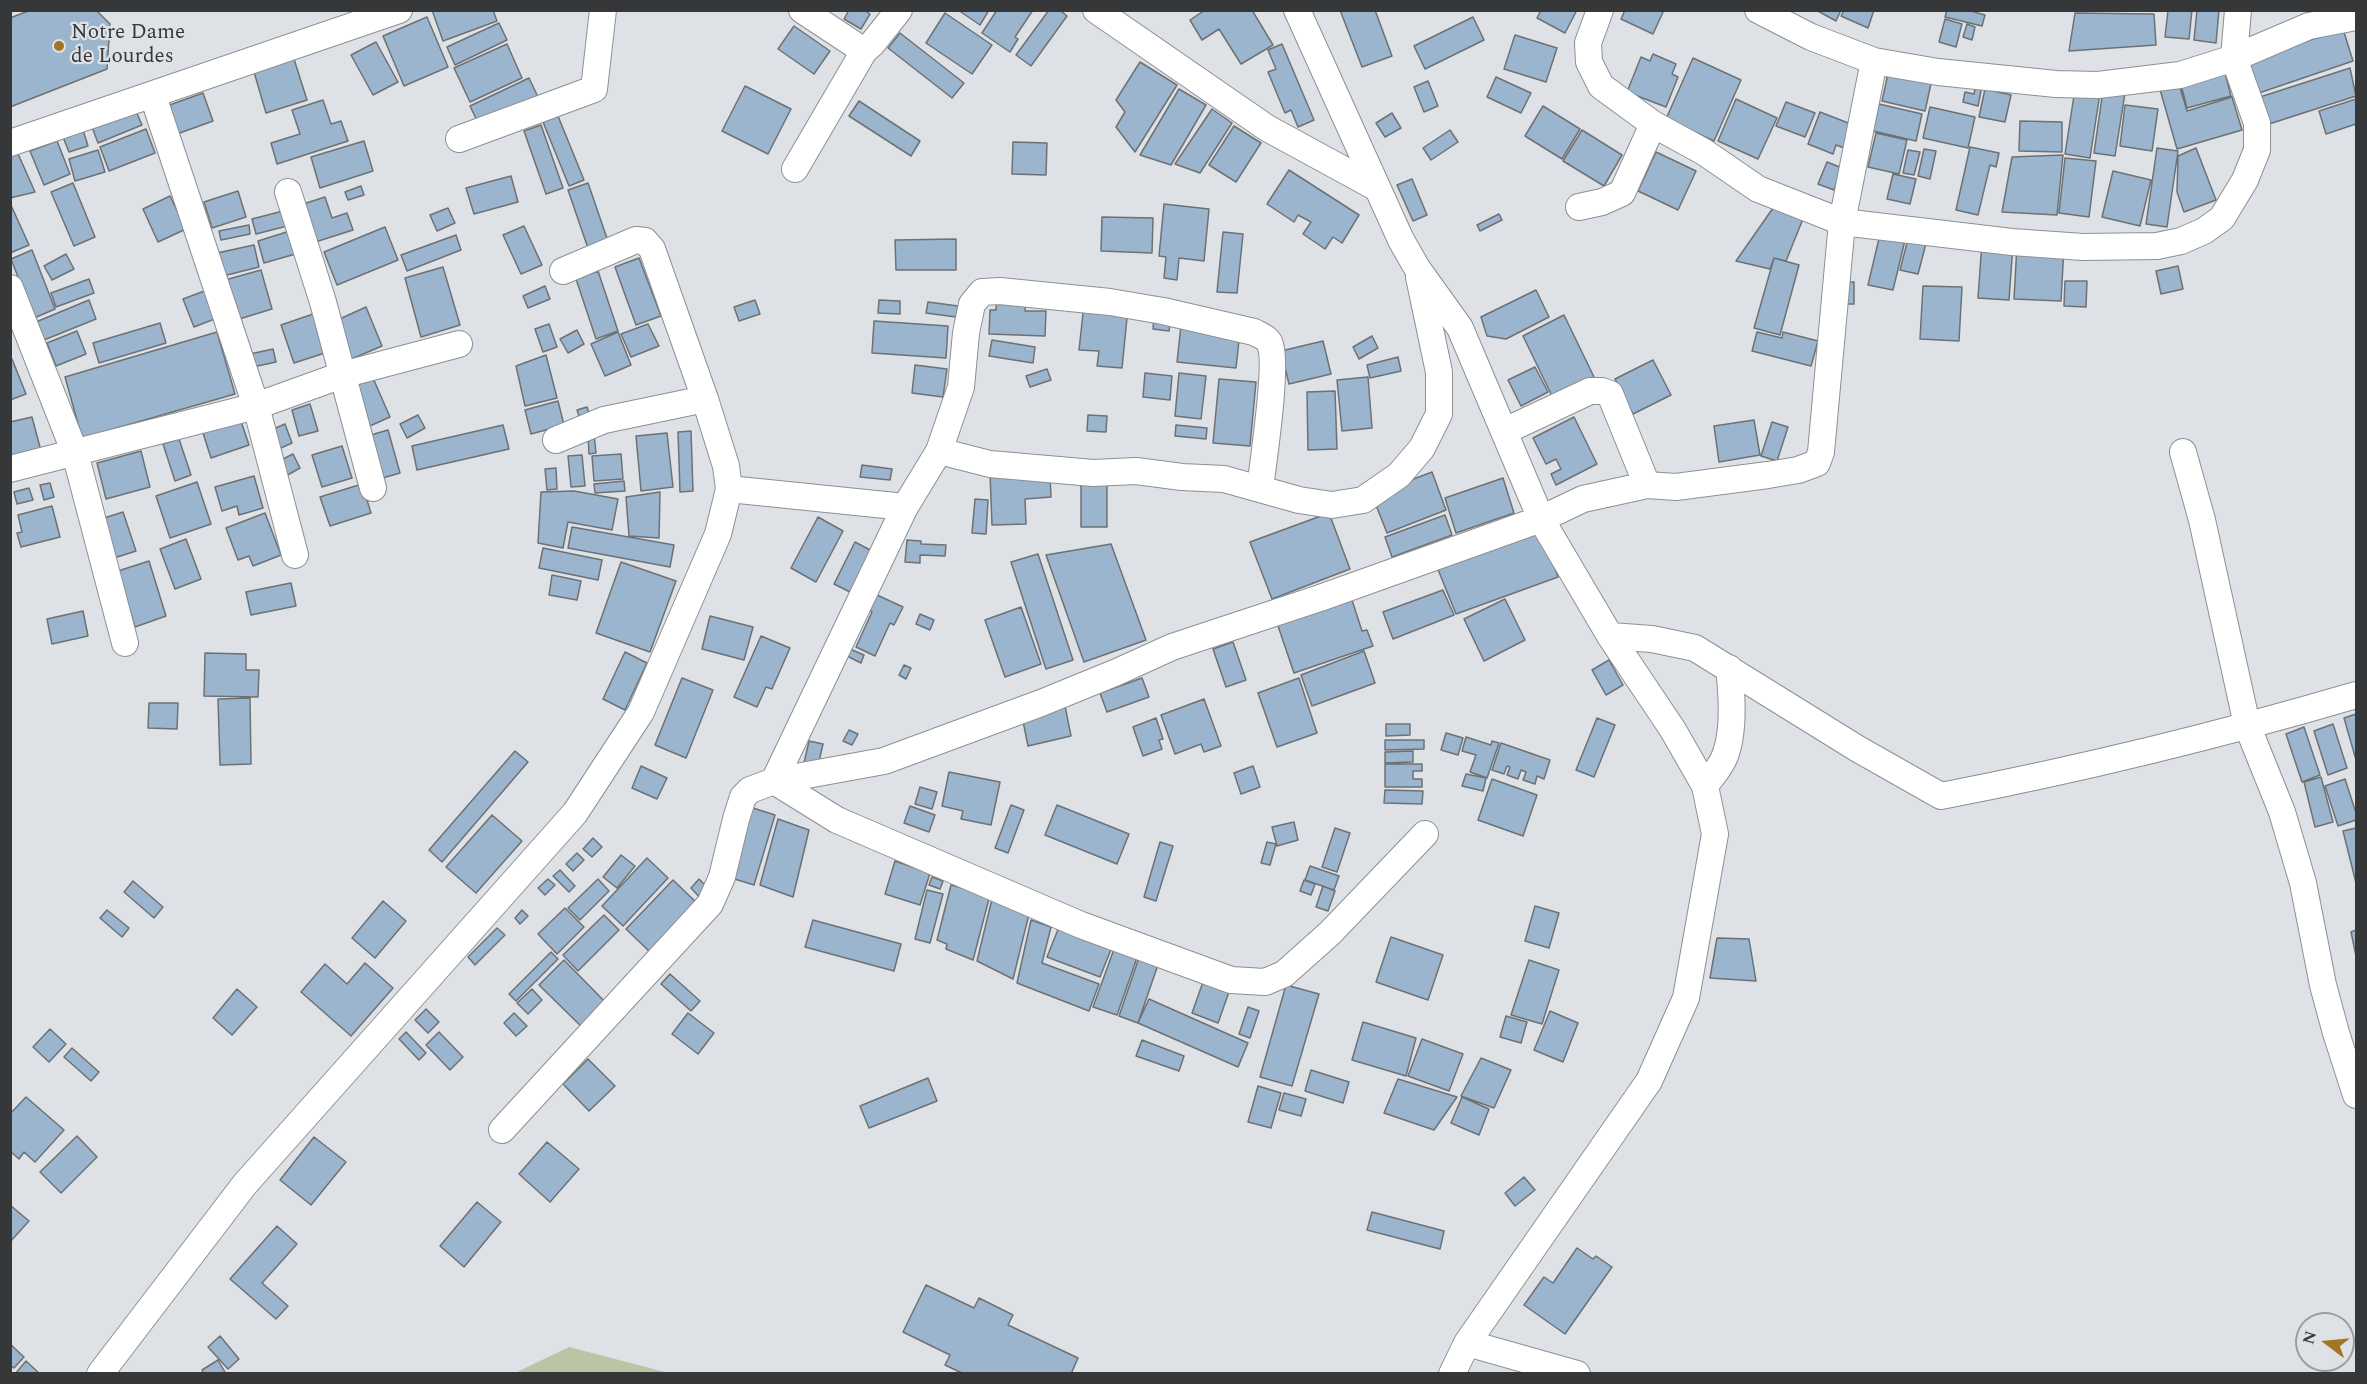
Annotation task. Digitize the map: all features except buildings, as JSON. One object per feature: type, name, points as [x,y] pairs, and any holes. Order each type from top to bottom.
[{"type":"street","points":[[10,143],[399,10]]},
{"type":"street","points":[[459,139],[594,88],[603,10]]},
{"type":"street","points":[[802,10],[864,51]]},
{"type":"street","points":[[795,169],[864,51],[899,10]]},
{"type":"street","points":[[1096,10],[1267,128],[1377,188]]},
{"type":"street","points":[[1297,10],[1401,240],[1417,268],[1460,328],[1541,519],[1610,636],[1673,730],[1705,786],[1715,834],[1686,998],[1649,1081],[1467,1342],[1452,1374]]},
{"type":"street","points":[[1600,10],[1588,43],[1588,62],[1601,86],[1653,124],[1704,152],[1758,189],[1842,222],[2012,242],[2083,247],[2157,246],[2181,241],[2204,231],[2222,218],[2246,180],[2257,150],[2257,123],[2234,58],[2238,10]]},
{"type":"street","points":[[1758,10],[1811,37],[1874,61],[1998,79],[2098,85],[2180,75],[2234,58],[2309,26],[2356,17]]},
{"type":"street","points":[[502,1130],[710,904],[722,877],[743,797],[750,790],[774,781],[884,761],[1041,703],[1172,647],[1320,598],[1541,519],[1583,499],[1647,485],[1676,487],[1768,475],[1809,467],[1817,463],[1821,452],[1842,222],[1874,61]]},
{"type":"street","points":[[153,96],[256,406],[295,555]]},
{"type":"street","points":[[1579,207],[1602,202],[1622,193],[1653,124]]},
{"type":"street","points":[[288,192],[323,302],[373,488]]},
{"type":"street","points":[[100,1374],[244,1184],[575,813],[641,712],[718,534],[729,489],[726,466],[652,249],[645,242],[636,240],[563,271]]},
{"type":"street","points":[[939,451],[990,464],[1093,473],[1136,471],[1182,477],[1224,479],[1299,500],[1332,505],[1363,500],[1399,475],[1422,448],[1439,414],[1439,372],[1417,268]]},
{"type":"street","points":[[10,288],[75,453],[125,643]]},
{"type":"street","points":[[774,781],[905,507],[939,451],[961,387],[972,304],[982,292],[1000,291],[1110,302],[1163,311],[1254,332],[1270,343],[1272,355],[1268,421],[1260,488]]},
{"type":"street","points":[[10,469],[256,406],[342,375],[459,344]]},
{"type":"street","points":[[1505,431],[1590,391],[1610,394],[1647,485]]},
{"type":"street","points":[[556,440],[604,420],[705,399]]},
{"type":"street","points":[[2183,452],[2202,520],[2247,725],[2282,812],[2303,883],[2323,985],[2356,1095]]},
{"type":"street","points":[[729,489],[905,507]]},
{"type":"street","points":[[1610,636],[1652,639],[1695,648],[1858,749],[1941,796],[2034,778],[2247,725],[2356,695]]},
{"type":"street","points":[[1705,786],[1724,758],[1732,700],[1729,668]]},
{"type":"street","points":[[774,781],[837,820],[1081,925],[1231,980],[1265,982],[1284,974],[1330,933],[1425,834]]},
{"type":"street","points":[[1467,1342],[1577,1374]]},
{"type":"green space","points":[[569,1347],[669,1373],[515,1373]]},
{"type":"place","name":"Notre Dame de Lourdes","points":[[59,46]]}]
